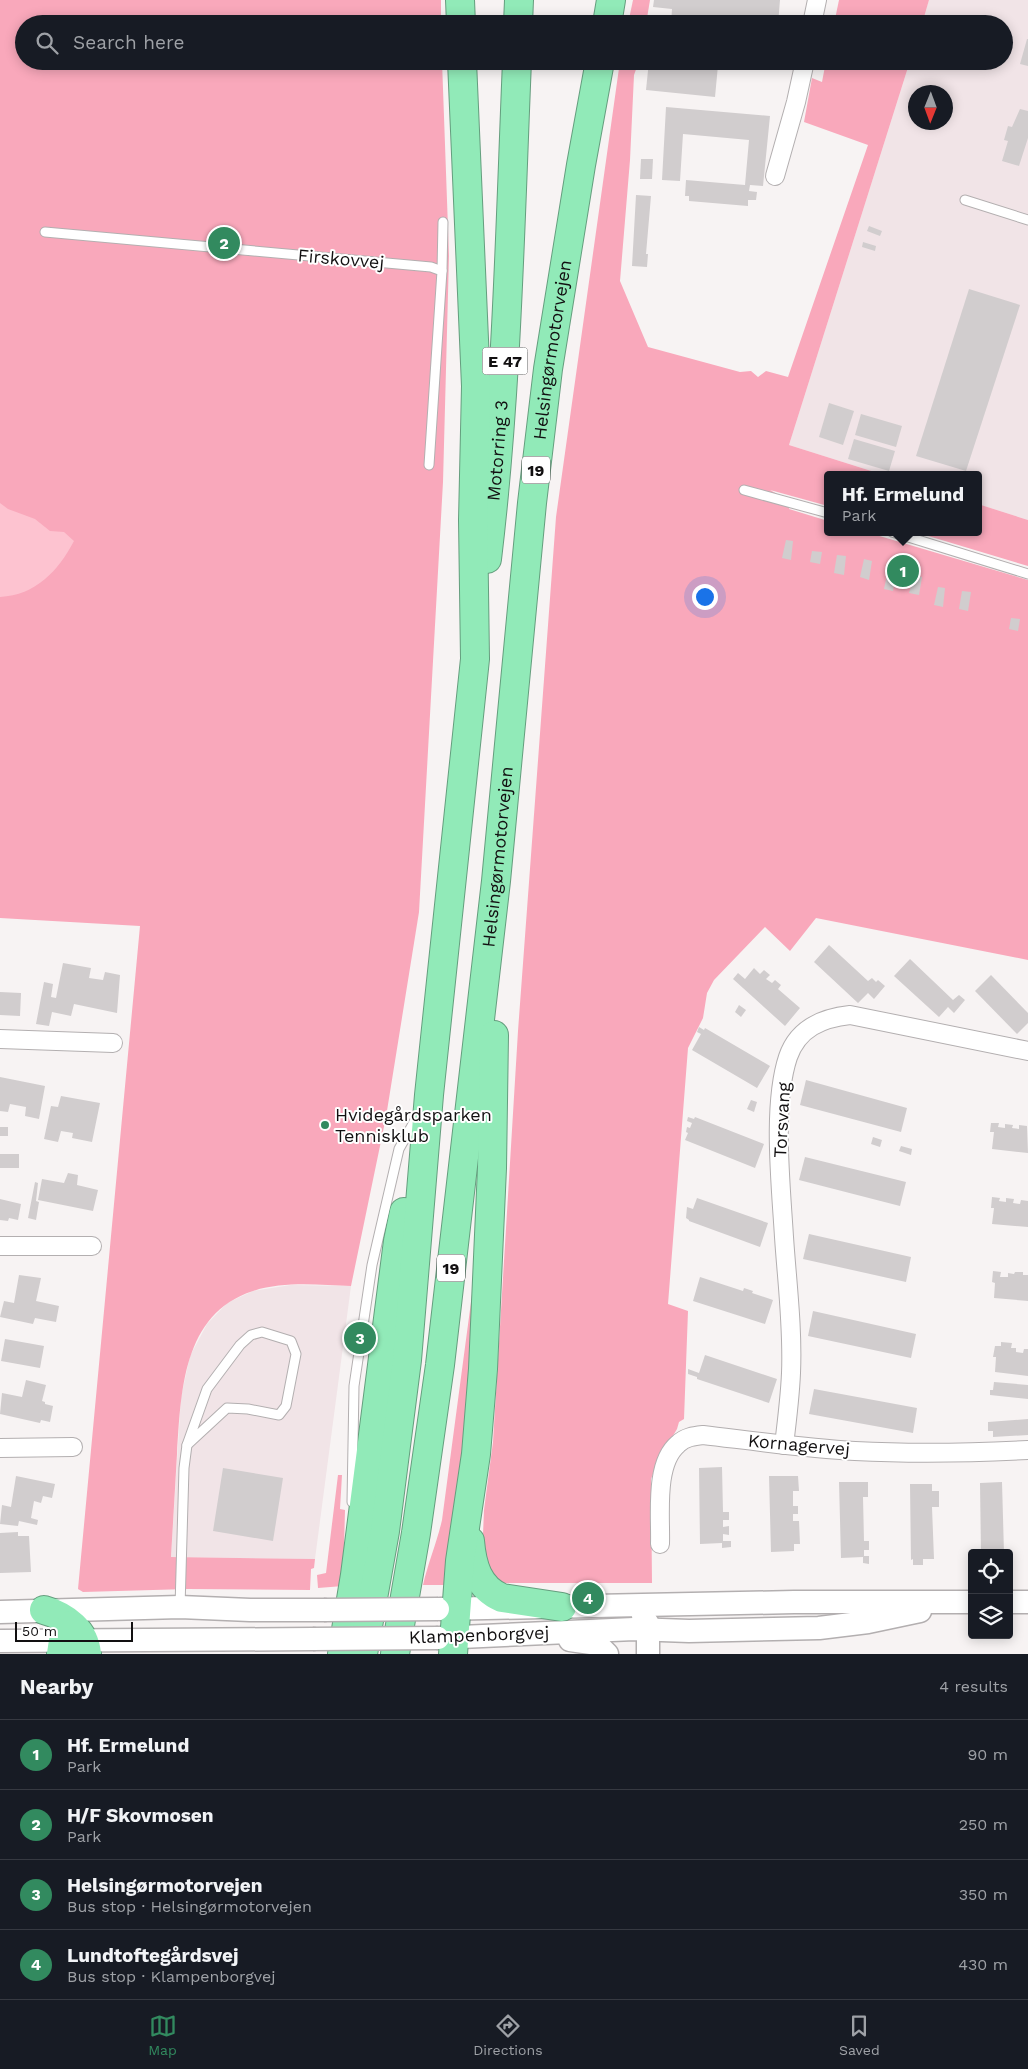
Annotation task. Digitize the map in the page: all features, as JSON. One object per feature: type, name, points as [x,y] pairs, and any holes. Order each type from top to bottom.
[{"type":"highway","points":[[460,0],[461,15]]},
{"type":"highway","points":[[518,15],[519,0]]},
{"type":"highway","points":[[608,15],[611,0]]},
{"type":"highway","name":"19","points":[[367,1646],[385,1531],[407,1360],[429,1095],[476,659],[473,520],[476,386],[462,70]]},
{"type":"highway","name":"Motorring 3","points":[[476,659],[498,475],[508,308],[517,70]]},
{"type":"highway","name":"Helsingørmotorvejen","points":[[395,1654],[416,1533],[440,1365],[496,881],[532,503],[548,369],[579,175],[598,70]]},
{"type":"highway","points":[[445,1629],[460,1561],[468,1511],[483,1369],[492,1168],[496,881]]},
{"type":"highway","points":[[342,1654],[355,1575],[398,1240],[429,1095]]},
{"type":"highway","points":[[468,1511],[472,1558],[483,1585],[493,1594],[502,1598],[562,1607]]},
{"type":"highway","points":[[44,1610],[60,1616],[73,1643]]},
{"type":"street","points":[[814,15],[817,0]]},
{"type":"street","points":[[775,176],[796,102],[802,70]]},
{"type":"street","name":"Torsvang","points":[[784,1445],[791,1363],[780,1178],[780,1102],[788,1056],[797,1040],[813,1025],[831,1017],[850,1015],[1028,1051]]},
{"type":"street","points":[[0,1039],[113,1043]]},
{"type":"street","points":[[0,1246],[92,1246]]},
{"type":"street","name":"Kornagervej","points":[[660,1544],[661,1477],[667,1460],[677,1444],[689,1437],[703,1435],[784,1445],[905,1452],[973,1453],[1028,1450]]},
{"type":"street","points":[[0,1448],[73,1447]]},
{"type":"street","name":"Klampenborgvej","points":[[0,1612],[180,1607],[250,1610],[324,1610],[445,1629],[527,1634],[639,1620],[663,1604],[963,1602]]},
{"type":"street","name":"Klampenborgvej","points":[[0,1641],[73,1643],[313,1639],[367,1646],[562,1607],[639,1620],[819,1628],[868,1622],[963,1602]]},
{"type":"street","points":[[1013,1602],[1028,1602]]},
{"type":"street","points":[[73,1643],[86,1622],[208,1619],[250,1610]]},
{"type":"street","points":[[618,1654],[639,1620]]},
{"type":"street","points":[[639,1620],[648,1654]]},
{"type":"street","points":[[527,1634],[597,1644],[607,1654]]},
{"type":"lane","points":[[965,200],[1028,220]]},
{"type":"lane","points":[[429,465],[442,271],[443,222]]},
{"type":"lane","name":"Firskovvej","points":[[45,232],[431,267],[442,271]]},
{"type":"lane","points":[[744,490],[824,512]]},
{"type":"lane","points":[[905,536],[1028,574]]},
{"type":"lane","points":[[355,1575],[352,1517],[354,1386],[372,1265],[399,1149],[429,1095]]},
{"type":"lane","points":[[180,1607],[184,1468],[187,1445],[206,1388],[240,1345],[251,1335],[262,1332],[291,1341],[296,1354],[286,1406],[278,1415],[248,1409],[227,1408],[187,1445]]},
{"type":"shaded area","points":[[0,0],[441,0],[441,15],[15,15],[15,70],[442,70],[449,256],[443,482],[419,912],[386,1117],[351,1286],[302,1284],[277,1286],[253,1291],[230,1302],[212,1318],[199,1337],[190,1358],[181,1406],[171,1557],[315,1559],[314,1568],[311,1569],[310,1590],[188,1589],[83,1592],[78,1589],[140,926],[0,918]]},
{"type":"shaded area","points":[[633,0],[650,0],[648,15],[630,15]]},
{"type":"shaded area","points":[[839,0],[929,0],[925,15],[836,15]]},
{"type":"shaded area","points":[[929,0],[1028,0],[1028,520],[982,505],[982,471],[871,471],[789,445],[907,70],[1013,70],[1013,15],[925,15]]},
{"type":"shaded area","points":[[619,70],[636,70],[620,281],[648,347],[740,372],[751,371],[758,377],[766,371],[788,377],[868,145],[804,122],[812,78],[822,82],[824,70],[907,70],[789,445],[871,471],[824,471],[824,505],[770,490],[790,501],[789,509],[824,520],[824,536],[880,536],[1028,580],[1028,960],[816,918],[790,951],[765,927],[714,980],[707,993],[703,1018],[688,1048],[668,1304],[688,1311],[684,1419],[679,1422],[677,1429],[658,1461],[651,1479],[652,1583],[495,1583],[482,1559],[484,1510],[493,1442],[518,1031],[556,517]]},
{"type":"shaded area","points":[[0,503],[8,509],[35,519],[50,531],[64,532],[74,541],[61,562],[44,580],[24,592],[0,597]]},
{"type":"shaded area","points":[[982,505],[1028,520],[1028,566],[928,536],[982,536]]},
{"type":"shaded area","points":[[291,1285],[351,1286],[315,1559],[171,1557],[181,1397],[190,1356],[207,1324],[227,1303],[253,1291]]},
{"type":"shaded area","points":[[473,1287],[469,1418],[450,1585],[423,1585],[442,1520]]},
{"type":"shaded area","points":[[338,1475],[342,1475],[340,1509],[345,1510],[343,1586],[318,1588],[317,1575],[326,1573]]},
{"type":"building","points":[[654,0],[780,0],[779,15],[672,15],[672,9],[653,7]]},
{"type":"building","points":[[1028,39],[1028,66],[1020,64]]},
{"type":"building","points":[[648,70],[718,70],[715,97],[646,90]]},
{"type":"building","points":[[666,107],[770,116],[763,186],[750,185],[749,191],[757,192],[756,200],[748,200],[748,206],[689,201],[689,196],[685,196],[686,180],[745,185],[749,140],[683,134],[680,181],[662,180]]},
{"type":"building","points":[[1020,109],[1028,111],[1028,138],[1019,166],[1002,161],[1008,141],[1004,140],[1008,126],[1012,127]]},
{"type":"building","points":[[641,159],[653,159],[652,179],[640,179]]},
{"type":"building","points":[[636,195],[651,196],[646,254],[648,254],[647,267],[632,266]]},
{"type":"building","points":[[869,226],[882,231],[880,236],[867,231]]},
{"type":"building","points":[[863,242],[876,246],[875,251],[862,247]]},
{"type":"building","points":[[969,289],[1020,305],[966,471],[916,456]]},
{"type":"building","points":[[829,403],[854,411],[843,445],[819,437]]},
{"type":"building","points":[[861,414],[902,426],[896,447],[855,435]]},
{"type":"building","points":[[854,439],[895,451],[889,471],[848,459]]},
{"type":"building","points":[[786,540],[793,541],[791,560],[782,558]]},
{"type":"building","points":[[812,551],[822,552],[820,564],[810,562]]},
{"type":"building","points":[[837,555],[846,556],[844,575],[834,573]]},
{"type":"building","points":[[864,559],[872,561],[869,580],[860,577]]},
{"type":"building","points":[[888,570],[896,572],[893,591],[884,589]]},
{"type":"building","points":[[914,575],[922,577],[919,595],[909,593]]},
{"type":"building","points":[[938,587],[945,588],[943,607],[934,605]]},
{"type":"building","points":[[962,591],[971,592],[968,611],[959,609]]},
{"type":"building","points":[[1011,618],[1020,619],[1018,631],[1009,629]]},
{"type":"building","points":[[829,945],[868,981],[872,978],[885,986],[874,999],[868,993],[858,1003],[814,962]]},
{"type":"building","points":[[910,959],[953,1000],[959,995],[965,1000],[954,1013],[948,1007],[939,1017],[894,976]]},
{"type":"building","points":[[63,963],[91,968],[89,978],[103,980],[105,972],[120,975],[117,1013],[74,1004],[71,1016],[52,1012],[49,1026],[36,1024],[44,982],[53,984],[51,997],[56,998]]},
{"type":"building","points":[[754,968],[760,974],[764,970],[770,975],[766,979],[772,983],[775,980],[781,985],[778,989],[800,1008],[785,1026],[733,979],[738,973],[745,979]]},
{"type":"building","points":[[991,975],[1028,1013],[1028,1023],[1017,1034],[975,991]]},
{"type":"building","points":[[0,992],[21,993],[20,1016],[0,1015]]},
{"type":"building","points":[[739,1005],[746,1010],[741,1017],[735,1012]]},
{"type":"building","points":[[699,1027],[704,1030],[705,1028],[770,1066],[757,1088],[692,1050],[701,1034],[697,1032]]},
{"type":"building","points":[[0,1077],[45,1086],[39,1119],[25,1116],[26,1107],[10,1104],[8,1112],[0,1111]]},
{"type":"building","points":[[806,1080],[907,1108],[901,1132],[800,1105]]},
{"type":"building","points":[[61,1096],[100,1103],[92,1142],[72,1138],[73,1133],[61,1131],[58,1142],[44,1139],[51,1106],[58,1107]]},
{"type":"building","points":[[751,1100],[757,1102],[754,1112],[747,1109]]},
{"type":"building","points":[[688,1117],[694,1119],[695,1117],[764,1144],[755,1168],[685,1140],[688,1133],[686,1132],[687,1127],[690,1128],[692,1123],[687,1121]]},
{"type":"building","points":[[991,1123],[999,1123],[998,1127],[1005,1128],[1005,1124],[1013,1125],[1012,1128],[1019,1129],[1019,1125],[1027,1126],[1028,1153],[992,1149],[994,1132],[990,1132]]},
{"type":"building","points":[[0,1127],[8,1127],[8,1136],[0,1136]]},
{"type":"building","points":[[873,1137],[882,1140],[880,1147],[871,1144]]},
{"type":"building","points":[[901,1146],[912,1149],[911,1155],[899,1151]]},
{"type":"building","points":[[0,1154],[19,1154],[19,1168],[0,1168]]},
{"type":"building","points":[[805,1157],[906,1182],[900,1206],[799,1180]]},
{"type":"building","points":[[68,1173],[78,1175],[77,1185],[98,1190],[93,1211],[38,1200],[42,1179],[64,1183]]},
{"type":"building","points":[[35,1182],[38,1183],[36,1201],[39,1202],[36,1220],[28,1218]]},
{"type":"building","points":[[992,1197],[1000,1198],[999,1201],[1006,1202],[1006,1198],[1014,1199],[1013,1203],[1020,1204],[1021,1200],[1028,1201],[1028,1227],[992,1224],[994,1208],[991,1208]]},
{"type":"building","points":[[697,1198],[768,1223],[760,1247],[689,1221],[686,1218],[687,1207],[693,1209]]},
{"type":"building","points":[[0,1199],[21,1204],[18,1220],[9,1218],[8,1221],[0,1220]]},
{"type":"building","points":[[809,1234],[911,1257],[906,1282],[803,1259]]},
{"type":"building","points":[[993,1271],[1001,1272],[1000,1277],[1008,1277],[1008,1273],[1014,1274],[1015,1272],[1023,1272],[1023,1275],[1028,1275],[1028,1301],[994,1298],[995,1283],[992,1282]]},
{"type":"building","points":[[19,1275],[41,1278],[36,1301],[59,1306],[56,1322],[35,1318],[33,1324],[0,1317],[4,1301],[14,1303]]},
{"type":"building","points":[[700,1277],[743,1291],[744,1288],[753,1291],[752,1293],[773,1300],[765,1324],[693,1301]]},
{"type":"building","points":[[813,1311],[916,1334],[911,1358],[808,1336]]},
{"type":"building","points":[[349,1331],[354,1332],[353,1345],[347,1344]]},
{"type":"building","points":[[5,1339],[44,1346],[40,1368],[1,1361]]},
{"type":"building","points":[[1001,1342],[1012,1343],[1011,1348],[1016,1348],[1016,1352],[1023,1353],[1024,1349],[1028,1349],[1028,1376],[995,1372],[996,1357],[993,1357],[995,1346],[1001,1346]]},
{"type":"building","points":[[705,1355],[777,1379],[769,1403],[697,1379],[697,1377],[688,1374],[688,1369],[699,1373]]},
{"type":"building","points":[[26,1380],[46,1385],[42,1401],[53,1406],[50,1422],[41,1420],[40,1423],[0,1414],[2,1393],[22,1397]]},
{"type":"building","points":[[994,1382],[1028,1385],[1028,1399],[990,1395]]},
{"type":"building","points":[[814,1389],[917,1408],[913,1433],[809,1414]]},
{"type":"building","points":[[1028,1419],[1028,1435],[993,1437],[993,1431],[988,1431],[988,1422]]},
{"type":"building","points":[[722,1467],[723,1512],[729,1512],[729,1520],[723,1520],[723,1527],[729,1526],[729,1535],[723,1534],[723,1541],[731,1541],[731,1547],[722,1548],[722,1543],[700,1544],[699,1468]]},
{"type":"building","points":[[223,1468],[283,1478],[273,1541],[213,1531]]},
{"type":"building","points":[[16,1476],[55,1484],[52,1498],[43,1496],[41,1503],[34,1501],[31,1518],[38,1520],[37,1525],[19,1521],[18,1526],[0,1524],[2,1505],[11,1507]]},
{"type":"building","points":[[769,1476],[798,1476],[799,1491],[793,1491],[793,1506],[798,1506],[798,1514],[793,1514],[793,1521],[799,1521],[800,1544],[794,1544],[794,1551],[771,1552]]},
{"type":"building","points":[[839,1482],[868,1482],[868,1497],[863,1497],[864,1541],[869,1541],[869,1550],[864,1550],[864,1556],[869,1556],[869,1564],[863,1563],[863,1557],[841,1558]]},
{"type":"building","points":[[1002,1482],[1004,1549],[981,1549],[980,1483]]},
{"type":"building","points":[[910,1484],[932,1484],[932,1491],[939,1491],[939,1507],[932,1507],[934,1559],[923,1559],[923,1565],[913,1565],[913,1559],[911,1560]]},
{"type":"building","points":[[18,1532],[18,1536],[29,1536],[31,1572],[0,1573],[0,1533]]},
{"type":"place","name":"H/F Skovmosen","points":[[224,243]]},
{"type":"place","name":"Hf. Ermelund","points":[[903,571]]},
{"type":"place","name":"Hvidegårdsparken Tennisklub","points":[[325,1125]]},
{"type":"place","name":"Helsingørmotorvejen","points":[[360,1338]]},
{"type":"place","name":"Lundtoftegårdsvej","points":[[588,1598]]}]
